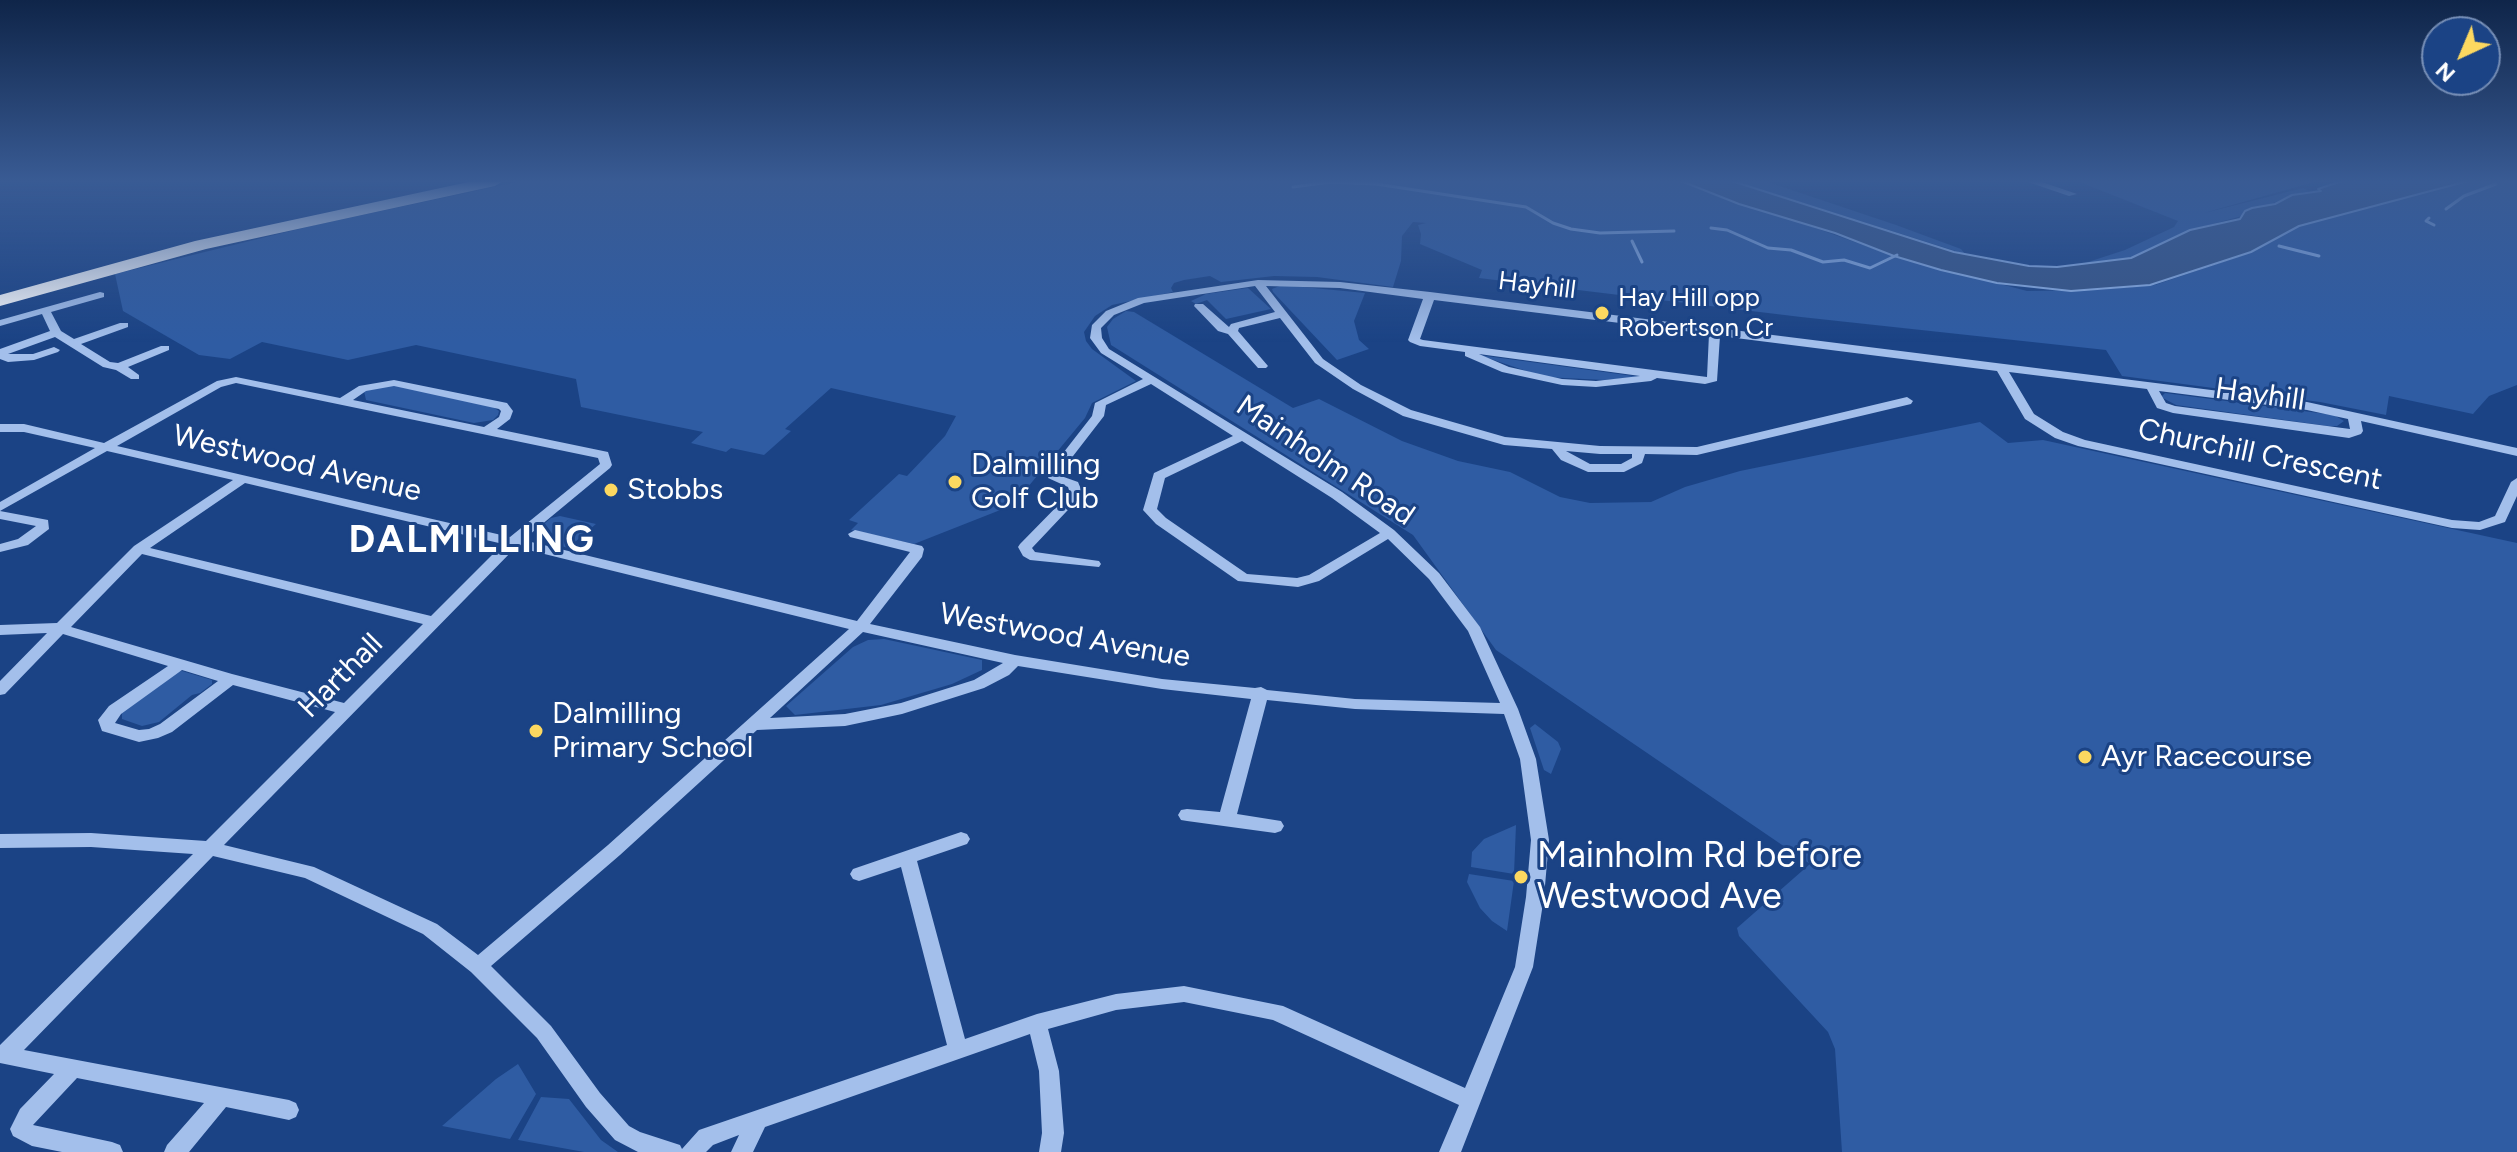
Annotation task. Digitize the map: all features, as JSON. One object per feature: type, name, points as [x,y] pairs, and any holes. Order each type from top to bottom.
[{"type":"highway","points":[[0,301],[248,235]]},
{"type":"street","name":"Hayhill","points":[[1110,313],[1142,300],[1258,283],[1317,283],[2151,386],[2353,415],[2517,452]]},
{"type":"street","points":[[1258,283],[1319,361],[1357,387],[1407,413],[1504,441],[1556,446],[1565,457],[1588,468],[1624,468],[1638,460],[1639,450],[1697,451],[1907,401]]},
{"type":"street","points":[[0,323],[100,295]]},
{"type":"street","points":[[1430,295],[1414,340],[1705,381],[1713,379],[1715,330]]},
{"type":"street","points":[[1199,306],[1222,329],[1232,331],[1262,366]]},
{"type":"street","points":[[45,310],[56,333],[107,365],[119,367],[135,377]]},
{"type":"street","name":"Mainholm Road","points":[[1110,313],[1096,327],[1096,338],[1105,351],[1337,495],[1389,533],[1434,576],[1475,630],[1510,709],[1528,759],[1540,840],[1535,897],[1524,967],[1450,1152]]},
{"type":"street","points":[[1232,331],[1235,326],[1282,314]]},
{"type":"street","points":[[74,343],[124,325]]},
{"type":"street","points":[[0,353],[56,333]]},
{"type":"street","points":[[119,367],[165,348]]},
{"type":"street","points":[[1462,349],[1506,370],[1562,382],[1628,382],[1663,375]]},
{"type":"street","points":[[0,353],[8,359],[34,357],[54,350]]},
{"type":"street","name":"Churchill Crescent","points":[[2001,368],[2029,416],[2059,435],[2082,443],[2452,524],[2480,526],[2500,519],[2517,482]]},
{"type":"street","points":[[0,507],[217,384],[236,380],[342,402],[486,431],[504,419],[507,411],[503,406],[394,383],[363,388],[342,402]]},
{"type":"street","points":[[1094,564],[1030,556],[1025,547],[1077,494],[1073,485],[1054,478],[1057,469],[1098,416],[1101,403],[1151,380]]},
{"type":"street","name":"Hayhill","points":[[2151,386],[2161,405],[2173,409],[2349,434],[2357,431],[2353,415]]},
{"type":"street","name":"Westwood Avenue","points":[[0,428],[24,428],[860,627],[1015,660],[1162,684],[1355,704],[1510,709]]},
{"type":"street","name":"Harthall","points":[[2,1054],[513,542],[606,465],[604,455],[486,431]]},
{"type":"street","points":[[1241,437],[1159,476],[1150,510],[1243,578],[1298,583],[1314,578],[1389,533]]},
{"type":"street","points":[[0,690],[139,549],[242,480]]},
{"type":"street","points":[[0,515],[43,523],[42,529],[23,542],[0,548]]},
{"type":"street","points":[[478,966],[755,724],[860,627],[917,554],[917,549],[855,534]]},
{"type":"street","points":[[139,549],[435,622]]},
{"type":"street","points":[[0,630],[59,628],[179,665],[346,709]]},
{"type":"street","points":[[755,724],[845,720],[902,708],[979,684],[1004,671],[1015,660]]},
{"type":"street","points":[[179,665],[115,710],[106,720],[108,727],[139,736],[152,734],[166,728],[230,679]]},
{"type":"street","points":[[1227,819],[1261,692]]},
{"type":"street","points":[[1187,815],[1275,826]]},
{"type":"street","points":[[859,874],[961,839]]},
{"type":"street","points":[[0,841],[91,840],[207,848],[308,872],[430,929],[478,966],[544,1032],[593,1100],[622,1133],[635,1141],[672,1152]]},
{"type":"street","points":[[908,859],[958,1050]]},
{"type":"street","points":[[691,1152],[706,1137],[1037,1023],[1116,1002],[1184,994],[1276,1012],[1472,1101]]},
{"type":"street","points":[[1037,1023],[1049,1071],[1053,1133],[1050,1152]]},
{"type":"street","points":[[2,1054],[289,1110]]},
{"type":"street","points":[[73,1068],[27,1116],[20,1129],[32,1136],[112,1152]]},
{"type":"street","points":[[175,1152],[222,1097]]},
{"type":"street","points":[[742,1152],[757,1120]]},
{"type":"shaded area","points":[[275,235],[1403,235],[1401,261],[1393,287],[1317,277],[1274,276],[1221,282],[1210,276],[1174,283],[1171,288],[1173,292],[1112,305],[1095,316],[1084,332],[1086,341],[1092,349],[1136,381],[1092,403],[1085,418],[1013,505],[914,544],[851,530],[858,523],[849,520],[899,474],[907,476],[945,436],[956,416],[831,388],[785,429],[791,431],[764,455],[731,448],[726,452],[691,443],[703,432],[581,407],[576,379],[416,345],[348,360],[262,342],[230,359],[199,355],[123,311],[115,274]]},
{"type":"shaded area","points":[[1421,235],[1834,235],[1894,256],[2027,291],[2155,285],[2252,252],[2275,235],[2517,235],[2517,385],[2489,396],[2473,414],[2389,396],[2386,415],[2320,402],[2122,376],[2106,350],[1479,278],[1482,270],[1420,244]]},
{"type":"shaded area","points":[[1840,235],[1900,235],[1954,252],[2029,266],[2057,267],[2131,258],[2180,235],[2283,235],[2251,252],[2150,285],[2071,291],[1997,283],[1894,256]]},
{"type":"shaded area","points":[[1904,235],[1922,235],[1961,249],[1965,254]]},
{"type":"shaded area","points":[[2157,235],[2183,235],[2131,258],[2082,264],[2125,250]]},
{"type":"shaded area","points":[[1282,285],[1365,293],[1354,321],[1359,340],[1369,349],[1337,360],[1273,292],[1272,289]]},
{"type":"shaded area","points":[[1248,288],[1271,309],[1226,319],[1207,300],[1196,304],[1191,301],[1206,294]]},
{"type":"shaded area","name":"Ayr Racecourse","points":[[1126,311],[1134,312],[1293,408],[1319,399],[1402,441],[1458,461],[1510,472],[1560,497],[1590,503],[1651,502],[1685,487],[1740,471],[1980,422],[2008,443],[2043,440],[2517,543],[2517,1152],[1842,1152],[1835,1049],[1828,1032],[1739,936],[1737,928],[1810,864],[1496,650],[1413,535],[1111,345],[1107,327]]},
{"type":"shaded area","points":[[1479,355],[1641,377],[1604,380],[1544,377]]},
{"type":"shaded area","points":[[393,385],[493,407],[499,411],[498,415],[493,420],[474,423],[366,400],[364,391]]},
{"type":"shaded area","points":[[2165,393],[2334,415],[2344,421],[2337,426],[2328,426],[2176,405],[2161,397]]},
{"type":"shaded area","points":[[560,516],[596,524],[568,548],[544,541],[537,530],[551,518]]},
{"type":"shaded area","points":[[884,639],[982,660],[982,670],[952,684],[881,705],[795,715],[786,706],[853,647],[868,640]]},
{"type":"shaded area","points":[[182,671],[212,680],[212,684],[192,695],[159,722],[142,726],[122,719],[122,710],[161,685],[174,672]]},
{"type":"shaded area","points":[[1535,724],[1558,742],[1561,749],[1551,774],[1544,770],[1530,728]]},
{"type":"shaded area","points":[[1516,825],[1514,874],[1471,867],[1472,852],[1484,839]]},
{"type":"shaded area","points":[[1469,874],[1514,881],[1507,931],[1480,908],[1467,882]]},
{"type":"shaded area","points":[[518,1064],[536,1094],[510,1139],[442,1126],[496,1079]]},
{"type":"shaded area","points":[[541,1097],[569,1099],[601,1140],[618,1152],[584,1152],[518,1140]]},
{"type":"waterway","points":[[1738,235],[1768,248],[1791,250],[1823,262],[1844,260],[1870,268],[1897,255]]},
{"type":"waterway","points":[[1632,241],[1642,262]]},
{"type":"waterway","points":[[2279,246],[2319,256]]},
{"type":"place","name":"Hay Hill opp Robertson Cr","points":[[1602,313]]},
{"type":"place","name":"Dalmilling Golf Club","points":[[955,482]]},
{"type":"place","name":"Stobbs","points":[[611,490]]},
{"type":"place","name":"Dalmilling Primary School","points":[[536,731]]},
{"type":"place","name":"Ayr Racecourse","points":[[2085,757]]},
{"type":"place","name":"Mainholm Rd before Westwood Ave","points":[[1521,877]]},
{"type":"district","name":"DALMILLING","points":[[472,541]]}]
